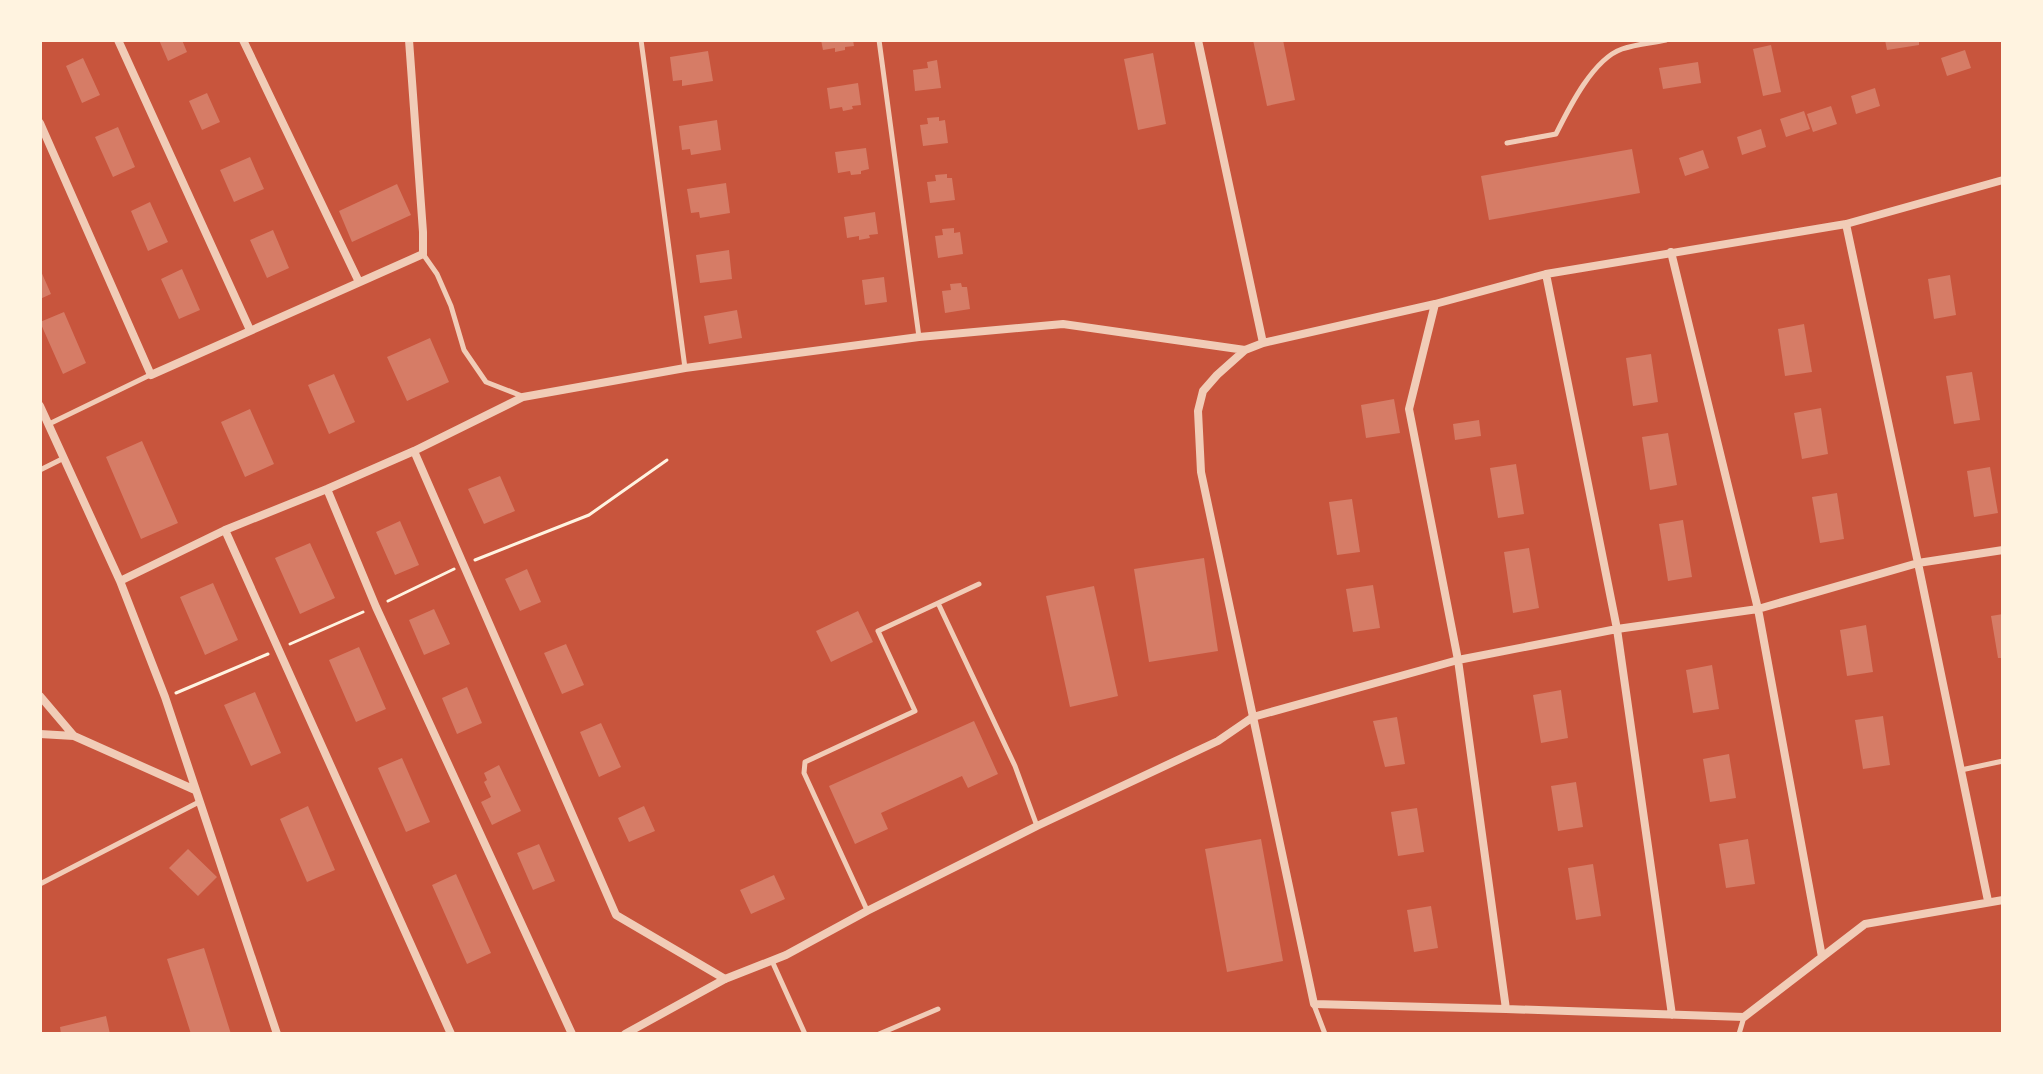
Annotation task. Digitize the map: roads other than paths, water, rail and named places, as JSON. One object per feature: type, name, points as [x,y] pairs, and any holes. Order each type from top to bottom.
[{"type":"street","points":[[118,40],[250,330]]},
{"type":"street","points":[[243,40],[359,282]]},
{"type":"street","points":[[40,123],[151,375],[423,254],[409,40]]},
{"type":"street","points":[[1198,40],[1263,343]]},
{"type":"street","points":[[2003,180],[1846,224],[1546,274],[1435,304],[1263,343],[1245,350],[1217,375],[1203,391],[1198,411],[1201,472],[1314,1004],[1744,1017],[1865,924],[2003,900]]},
{"type":"street","points":[[1846,224],[1988,901]]},
{"type":"street","points":[[1671,252],[1758,609],[1822,957]]},
{"type":"street","points":[[1546,274],[1617,629],[1672,1015]]},
{"type":"street","points":[[1435,304],[1409,409],[1458,660],[1506,1009]]},
{"type":"street","points":[[120,581],[225,530],[414,451],[523,397],[685,368],[919,337],[1063,324],[1245,350]]},
{"type":"street","points":[[40,406],[120,581],[165,697],[277,1034]]},
{"type":"street","points":[[414,451],[616,915],[725,979]]},
{"type":"street","points":[[327,489],[376,607],[572,1034]]},
{"type":"street","points":[[225,530],[451,1034]]},
{"type":"street","points":[[625,1034],[725,979],[827,934],[1037,826],[1218,741],[1253,717],[1458,660],[1617,629],[1758,609],[1918,563],[2003,550]]},
{"type":"street","points":[[40,696],[74,736]]},
{"type":"street","points":[[40,734],[74,736],[195,790]]},
{"type":"lane","points":[[641,40],[685,368]]},
{"type":"lane","points":[[879,40],[919,337]]},
{"type":"lane","points":[[1507,143],[1556,134],[1598,66],[1619,50],[1666,40]]},
{"type":"lane","points":[[423,254],[437,274],[451,306],[464,350],[486,382],[523,397]]},
{"type":"lane","points":[[49,424],[151,375]]},
{"type":"lane","points":[[40,470],[64,458]]},
{"type":"lane","points":[[867,911],[804,773],[805,762],[915,711],[878,631],[979,584]]},
{"type":"lane","points":[[938,603],[1015,766],[1037,826]]},
{"type":"lane","points":[[1961,770],[2003,761]]},
{"type":"lane","points":[[40,884],[199,802]]},
{"type":"lane","points":[[772,960],[805,1034]]},
{"type":"lane","points":[[1314,1004],[1325,1034]]},
{"type":"lane","points":[[879,1034],[938,1009]]},
{"type":"lane","points":[[1739,1034],[1744,1017]]}]
